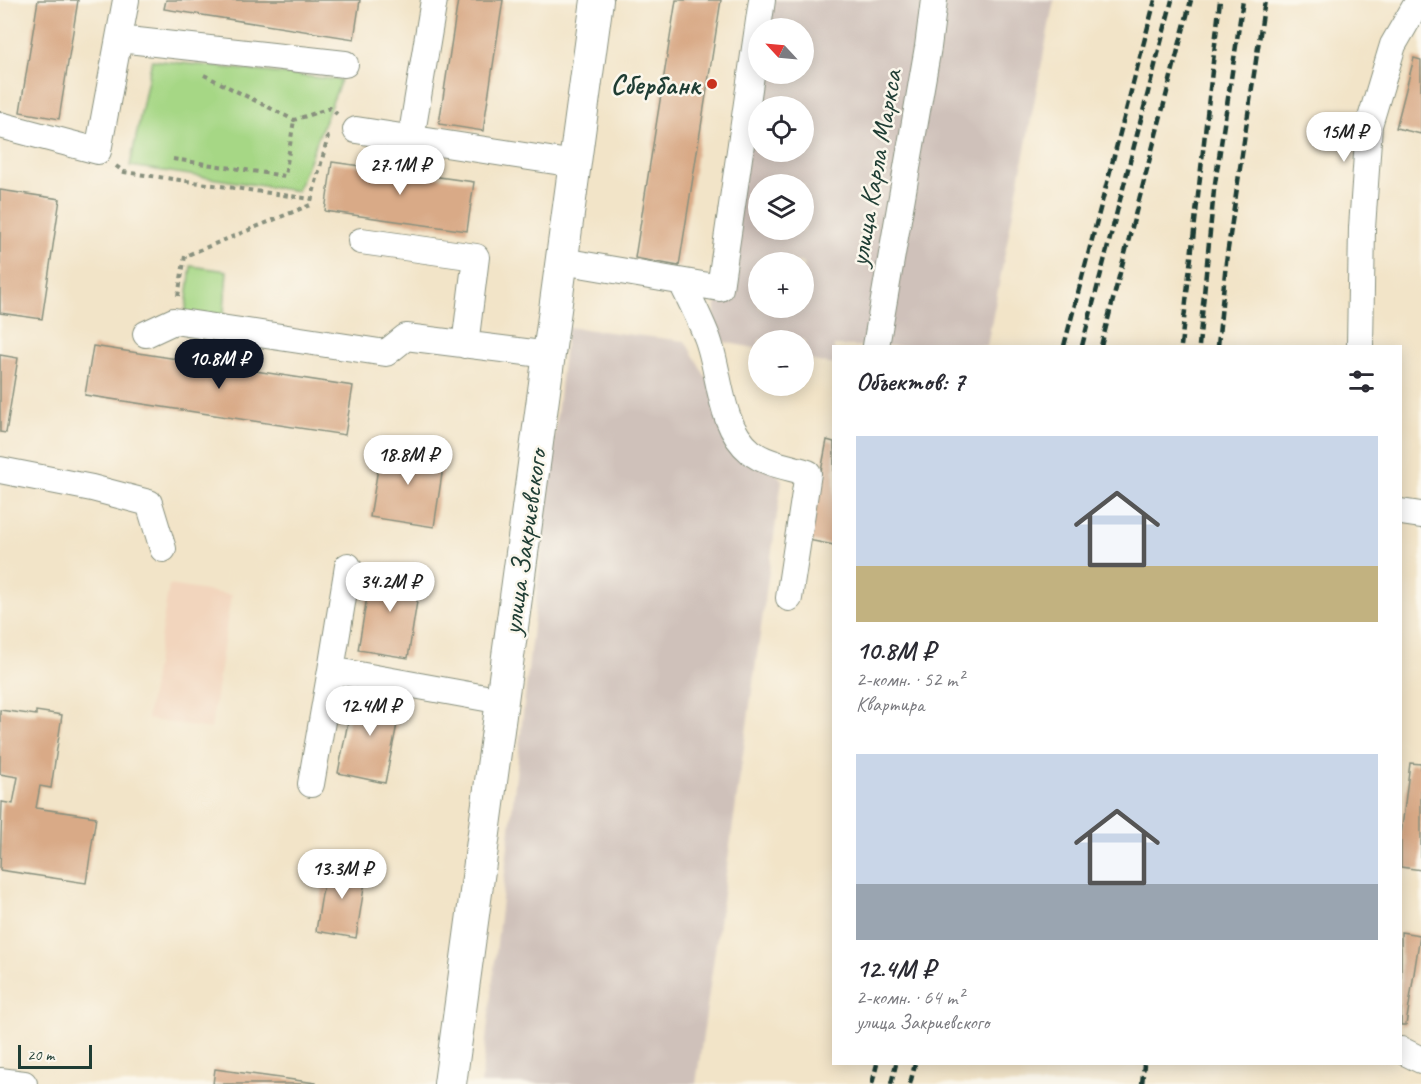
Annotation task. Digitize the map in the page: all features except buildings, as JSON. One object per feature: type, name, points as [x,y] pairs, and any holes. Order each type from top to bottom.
[{"type":"main road","name":"улица Закриевского","points":[[450,1084],[597,0]]},
{"type":"street","points":[[0,125],[98,151],[126,0]]},
{"type":"street","points":[[411,139],[434,0]]},
{"type":"street","points":[[562,261],[720,288],[762,0]]},
{"type":"street","name":"улица Карла Маркса","points":[[876,345],[928,47],[934,0]]},
{"type":"street","points":[[1359,345],[1368,125],[1393,45],[1419,0]]},
{"type":"street","points":[[118,39],[345,64]]},
{"type":"street","points":[[356,130],[575,164]]},
{"type":"street","points":[[361,241],[476,257],[465,345]]},
{"type":"street","points":[[682,282],[708,339],[720,397],[739,438],[752,452],[770,461],[808,472],[789,598]]},
{"type":"street","points":[[146,334],[174,321],[386,353],[406,337],[549,355]]},
{"type":"street","points":[[0,470],[93,488],[148,503],[163,549]]},
{"type":"street","points":[[1402,512],[1421,515]]},
{"type":"street","points":[[311,784],[348,566]]},
{"type":"street","points":[[331,670],[502,701]]},
{"type":"street","points":[[1402,1050],[1421,1060]]},
{"type":"street","points":[[0,1081],[24,1084]]},
{"type":"path","points":[[194,74],[205,75],[294,120],[330,108]]},
{"type":"path","points":[[173,159],[285,176],[294,120]]},
{"type":"path","points":[[174,321],[185,256],[310,205],[328,137],[356,130]]},
{"type":"path","points":[[98,151],[124,172],[311,199]]},
{"type":"shaded area","points":[[762,0],[1054,0],[987,345],[832,345],[832,365],[814,361],[814,330],[748,330],[748,347],[708,339],[720,288],[748,96],[750,84],[814,84],[814,18],[759,18]]},
{"type":"shaded area","points":[[567,327],[685,341],[731,420],[782,480],[696,1084],[481,1084]]},
{"type":"shaded area","points":[[169,585],[231,595],[211,729],[147,719]]},
{"type":"green space","points":[[152,60],[341,80],[297,191],[130,166]]},
{"type":"green space","points":[[191,266],[227,271],[223,324],[185,317]]},
{"type":"railway","points":[[1064,345],[1155,0]]},
{"type":"railway","points":[[1082,345],[1172,0]]},
{"type":"railway","points":[[1101,345],[1191,0]]},
{"type":"railway","points":[[1181,345],[1220,0]]},
{"type":"railway","points":[[1199,345],[1214,190],[1243,0]]},
{"type":"railway","points":[[1218,345],[1226,262],[1265,0]]},
{"type":"railway","points":[[872,1084],[877,1065]]},
{"type":"railway","points":[[891,1084],[896,1065]]},
{"type":"railway","points":[[910,1084],[915,1065]]},
{"type":"railway","points":[[1142,1084],[1144,1065]]},
{"type":"place","name":"Сбербанк","points":[[712,84]]}]
